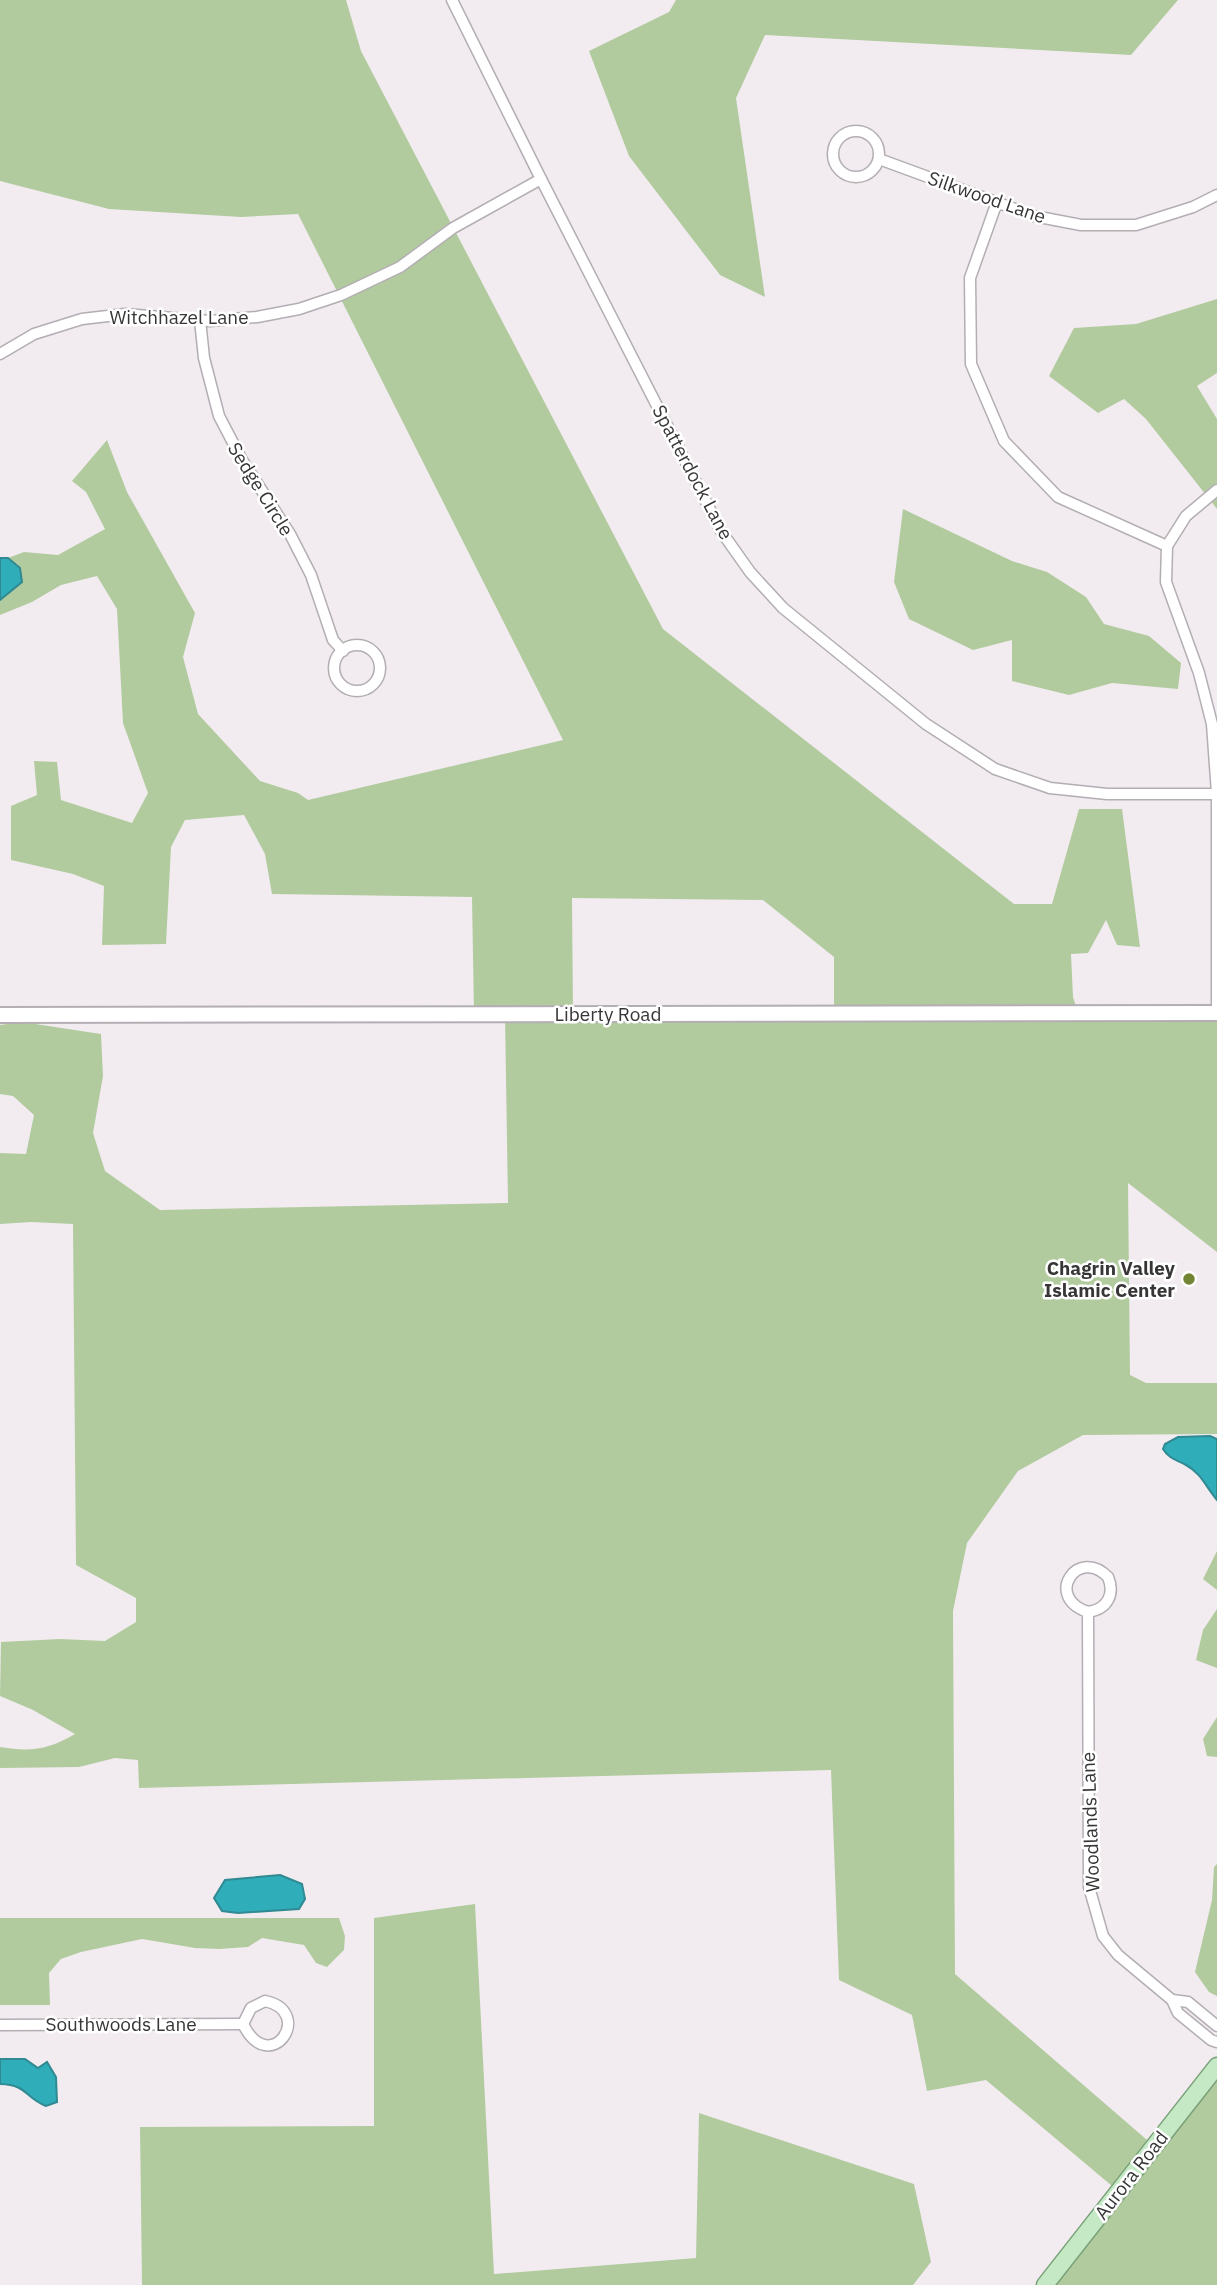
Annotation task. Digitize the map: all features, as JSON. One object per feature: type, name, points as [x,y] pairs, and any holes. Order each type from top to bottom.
[{"type":"main road","name":"Aurora Road","points":[[1045,2285],[1217,2066]]},
{"type":"street","name":"Spatterdock Lane","points":[[452,0],[721,531],[750,572],[783,608],[926,724],[995,769],[1050,788],[1107,794],[1217,795]]},
{"type":"street","points":[[859,131],[865,132],[876,141],[879,159],[873,170],[856,177],[843,172],[837,166],[833,155],[836,143],[846,133],[859,131]]},
{"type":"street","name":"Silkwood Lane","points":[[879,159],[1034,216],[1081,225],[1136,225],[1193,207],[1217,195]]},
{"type":"street","name":"Witchhazel Lane","points":[[0,354],[34,334],[82,319],[125,314],[201,320],[257,317],[299,309],[341,295],[400,267],[453,228],[541,179]]},
{"type":"street","points":[[997,202],[970,278],[971,363],[1004,441],[1058,497],[1167,546]]},
{"type":"street","name":"Sedge Circle","points":[[201,320],[204,358],[211,395],[219,416],[237,451],[290,534],[315,585],[333,640],[343,651]]},
{"type":"street","points":[[1217,490],[1186,516],[1167,546],[1166,582],[1199,673],[1212,724],[1217,795],[1217,1013]]},
{"type":"street","points":[[359,646],[374,654],[379,664],[379,674],[373,685],[356,692],[343,687],[337,681],[334,670],[337,657],[343,651],[359,646]]},
{"type":"street","name":"Liberty Road","points":[[0,1015],[1217,1013]]},
{"type":"street","points":[[1085,1566],[1098,1568],[1107,1574],[1111,1584],[1111,1594],[1106,1604],[1096,1611],[1088,1612],[1075,1608],[1069,1601],[1066,1590],[1069,1578],[1085,1566]]},
{"type":"street","name":"Woodlands Lane","points":[[1088,1612],[1088,1887],[1103,1936],[1118,1955],[1172,2000],[1178,2013],[1210,2040],[1217,2042]]},
{"type":"street","name":"Woodlands Lane","points":[[1172,2000],[1188,2002],[1217,2026]]},
{"type":"street","points":[[265,2001],[277,2004],[285,2012],[289,2026],[280,2042],[267,2047],[256,2043],[243,2024],[251,2008],[265,2001]]},
{"type":"street","name":"Southwoods Lane","points":[[0,2025],[243,2024]]},
{"type":"green space","points":[[0,0],[346,0],[361,51],[663,629],[1014,904],[1052,904],[1079,809],[1122,809],[1140,947],[1117,945],[1106,920],[1088,953],[1071,954],[1073,997],[1078,1013],[1217,1013],[1217,1252],[1128,1183],[1130,1375],[1146,1383],[1217,1383],[1217,1434],[1083,1435],[1018,1471],[967,1543],[953,1611],[955,1974],[1154,2146],[1217,2066],[1217,2285],[1044,2285],[1118,2191],[986,2080],[927,2091],[912,2015],[839,1980],[831,1770],[139,1788],[138,1760],[115,1758],[79,1767],[0,1768],[0,1747],[39,1748],[75,1734],[33,1710],[0,1696],[1,1642],[60,1639],[105,1641],[136,1622],[136,1598],[76,1565],[73,1224],[0,1224],[0,1153],[26,1154],[34,1115],[13,1096],[0,1094],[0,1025],[22,1022],[101,1034],[103,1076],[93,1133],[105,1171],[160,1210],[508,1203],[505,1015],[474,1014],[472,897],[272,894],[265,854],[244,815],[185,820],[171,847],[166,944],[102,945],[104,886],[73,874],[11,860],[11,806],[37,795],[34,761],[57,762],[61,800],[132,823],[148,793],[123,723],[117,609],[97,576],[61,585],[32,602],[0,615],[0,600],[21,582],[20,568],[8,558],[24,552],[58,555],[105,529],[86,492],[72,481],[107,440],[127,492],[195,613],[183,657],[198,714],[260,781],[298,793],[308,800],[563,740],[298,214],[241,217],[109,209],[0,181]],"holes":[[[572,898],[763,900],[834,957],[834,1013],[573,1014]]]},
{"type":"green space","points":[[676,0],[1178,0],[1131,55],[765,35],[736,98],[765,297],[720,275],[629,156],[589,51],[669,12]]},
{"type":"green space","points":[[1217,299],[1217,373],[1197,386],[1217,419],[1217,509],[1146,419],[1124,399],[1098,413],[1049,376],[1074,328],[1136,324]]},
{"type":"green space","points":[[903,509],[1012,561],[1047,572],[1086,597],[1104,624],[1149,636],[1181,663],[1178,689],[1112,683],[1069,695],[1012,681],[1012,640],[973,650],[909,619],[894,582]]},
{"type":"green space","points":[[1217,1551],[1217,1590],[1203,1579]]},
{"type":"green space","points":[[1217,1609],[1217,1668],[1196,1660],[1203,1630]]},
{"type":"green space","points":[[1217,1717],[1217,1757],[1207,1756],[1203,1739]]},
{"type":"green space","points":[[1217,1864],[1217,1996],[1209,1992],[1195,1972],[1212,1900],[1214,1867]]},
{"type":"green space","points":[[475,1904],[494,2274],[696,2258],[699,2113],[914,2184],[931,2262],[913,2285],[142,2285],[140,2127],[374,2126],[374,1918]]},
{"type":"green space","points":[[0,1918],[339,1918],[345,1936],[344,1950],[327,1967],[316,1963],[304,1945],[262,1938],[248,1947],[219,1949],[142,1939],[61,1959],[49,1973],[50,2005],[0,2005]]},
{"type":"water","points":[[0,558],[8,558],[20,568],[22,582],[0,600]]},
{"type":"water","points":[[1210,1436],[1217,1439],[1217,1500],[1196,1472],[1163,1449],[1165,1444],[1178,1437]]},
{"type":"water","points":[[280,1875],[302,1884],[305,1899],[299,1909],[238,1913],[222,1911],[214,1898],[225,1880]]},
{"type":"water","points":[[0,2059],[25,2059],[38,2068],[47,2062],[56,2077],[57,2102],[46,2106],[21,2089],[0,2084]]},
{"type":"place","name":"Chagrin Valley Islamic Center","points":[[1189,1279]]}]
